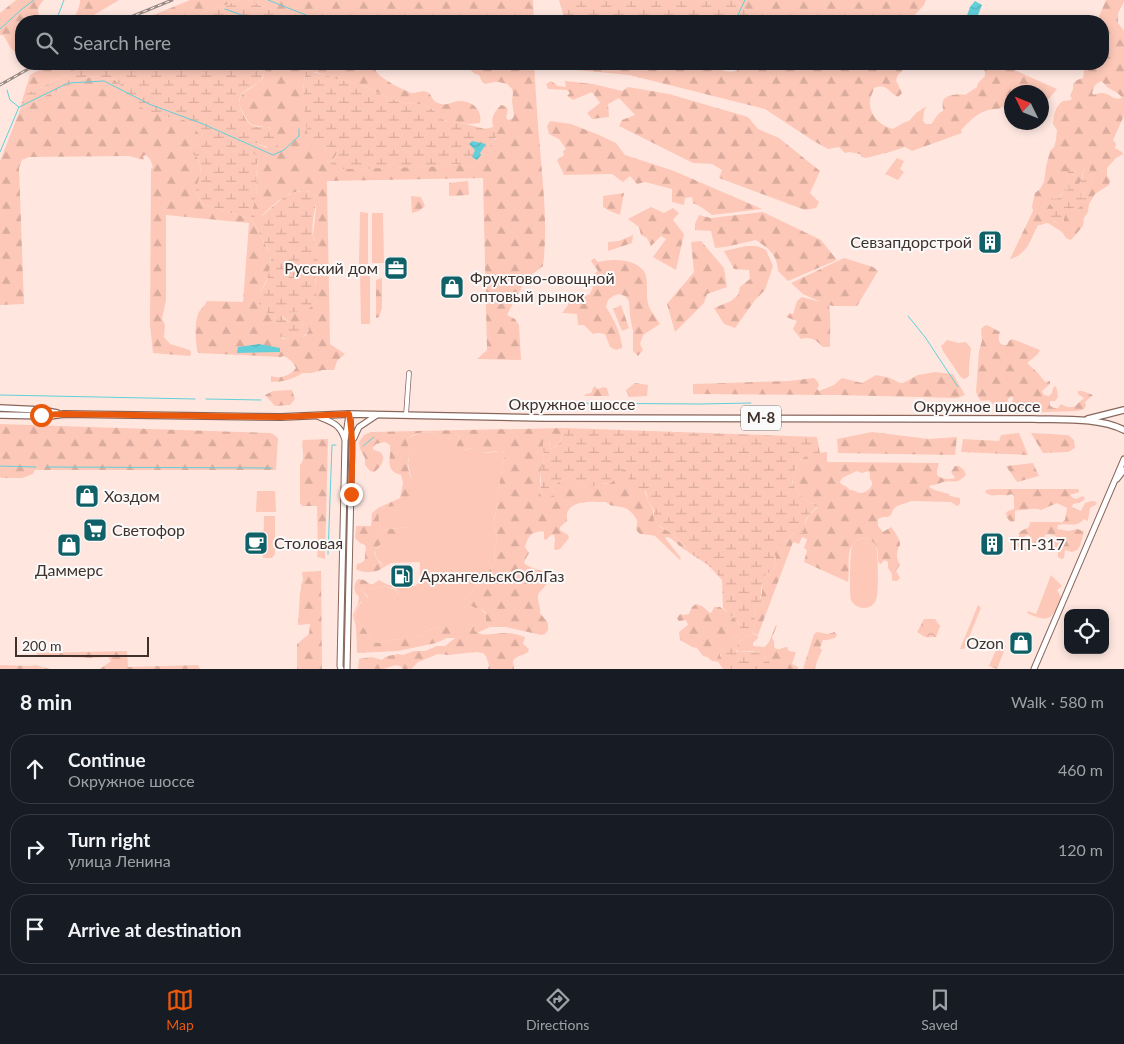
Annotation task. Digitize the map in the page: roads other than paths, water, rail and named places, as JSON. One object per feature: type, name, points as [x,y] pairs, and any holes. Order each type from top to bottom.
[{"type":"main road","name":"Окружное шоссе","points":[[0,408],[42,410],[64,414]]},
{"type":"main road","name":"Окружное шоссе","points":[[1081,420],[1124,410]]},
{"type":"main road","name":"Окружное шоссе","points":[[0,415],[281,417],[349,414],[544,418],[1032,419],[1081,420],[1111,424],[1124,430]]},
{"type":"main road","points":[[340,668],[345,441],[349,414]]},
{"type":"main road","points":[[347,669],[352,441],[352,427],[349,414]]},
{"type":"main road","points":[[316,415],[337,425],[345,441]]},
{"type":"main road","points":[[352,441],[359,427],[377,415]]},
{"type":"main road","points":[[1034,669],[1124,459]]},
{"type":"main road","points":[[1111,488],[1124,470]]},
{"type":"main road","points":[[342,571],[349,573]]},
{"type":"street","points":[[406,416],[409,373]]},
{"type":"water","points":[[975,1],[982,5],[978,15],[967,15]]},
{"type":"water","points":[[472,141],[486,144],[477,160],[472,157],[475,150],[469,144]]},
{"type":"water","points":[[259,344],[280,348],[280,352],[237,353],[238,347]]},
{"type":"waterway","points":[[15,15],[34,0]]},
{"type":"waterway","points":[[58,15],[64,0]]},
{"type":"waterway","points":[[268,0],[306,15]]},
{"type":"waterway","points":[[738,15],[745,0]]},
{"type":"waterway","points":[[225,9],[242,15]]},
{"type":"waterway","points":[[0,29],[15,15]]},
{"type":"waterway","points":[[19,107],[68,83],[104,81],[149,104],[203,124],[273,155],[284,150],[299,136],[299,129]]},
{"type":"waterway","points":[[0,152],[19,107],[10,100],[7,90]]},
{"type":"waterway","points":[[908,316],[925,337],[958,387]]},
{"type":"waterway","points":[[0,395],[195,399]]},
{"type":"waterway","points":[[206,399],[261,400]]},
{"type":"waterway","points":[[551,403],[751,403]]},
{"type":"waterway","points":[[363,446],[374,437]]},
{"type":"waterway","points":[[328,554],[332,445],[336,445]]},
{"type":"waterway","points":[[0,466],[36,467]]},
{"type":"waterway","points":[[46,467],[272,468]]},
{"type":"railway","points":[[136,15],[172,0]]},
{"type":"railway","points":[[0,85],[26,70]]},
{"type":"place","name":"Севзапдорстрой","points":[[990,242]]},
{"type":"place","name":"Русский дом","points":[[396,268]]},
{"type":"place","name":"Фруктово-овощной оптовый рынок","points":[[452,287]]},
{"type":"place","name":"Хоздом","points":[[87,496]]},
{"type":"place","name":"Светофор","points":[[95,530]]},
{"type":"place","name":"Столовая","points":[[256,543]]},
{"type":"place","name":"ТП-317","points":[[992,544]]},
{"type":"place","name":"Даммерс","points":[[69,545]]},
{"type":"place","name":"АрхангельскОблГаз","points":[[402,576]]},
{"type":"place","name":"Ozon","points":[[1021,643]]}]
